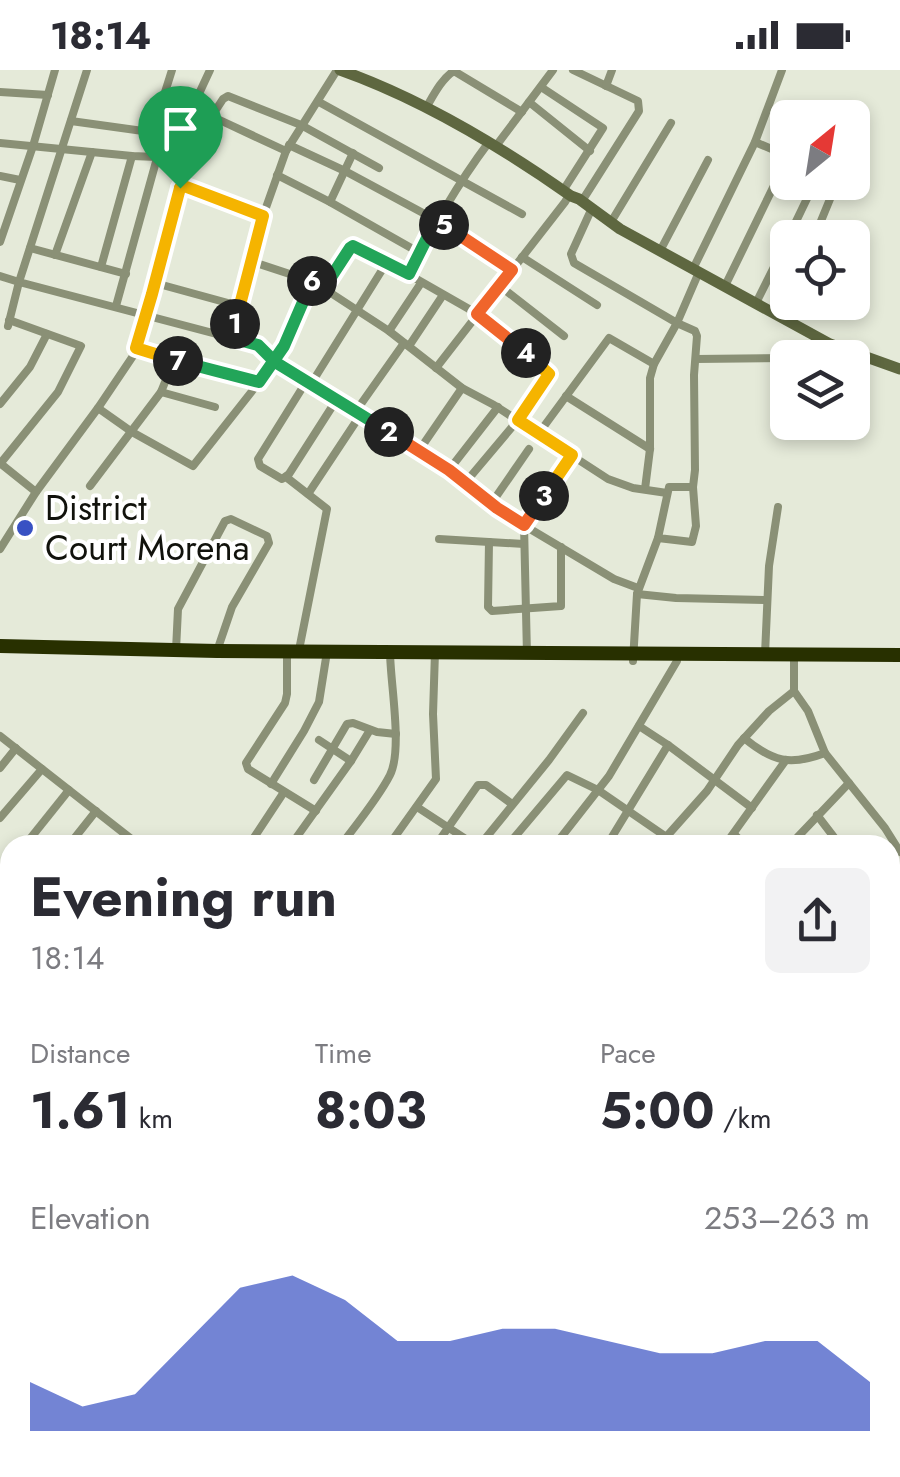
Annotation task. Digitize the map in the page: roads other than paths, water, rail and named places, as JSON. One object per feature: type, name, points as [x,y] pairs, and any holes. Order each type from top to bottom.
[{"type":"highway","points":[[0,646],[326,658],[390,654]]},
{"type":"highway","points":[[0,654],[900,658]]},
{"type":"highway","points":[[677,658],[765,654],[794,658]]},
{"type":"street","points":[[0,242],[54,70]]},
{"type":"street","points":[[36,492],[0,464],[58,392],[81,346],[8,323],[87,70]]},
{"type":"street","points":[[160,108],[172,70]]},
{"type":"street","points":[[170,158],[210,70]]},
{"type":"street","points":[[232,338],[276,175],[287,148],[339,70],[428,106]]},
{"type":"street","points":[[360,70],[495,143],[611,222],[770,312]]},
{"type":"street","points":[[409,274],[460,179],[522,112],[553,70]]},
{"type":"street","points":[[436,368],[565,202],[578,197],[640,108],[638,102],[573,70]]},
{"type":"street","points":[[606,86],[612,70]]},
{"type":"street","points":[[645,489],[654,364],[677,323],[696,270],[756,142],[782,70]]},
{"type":"street","points":[[428,106],[454,71],[522,112]]},
{"type":"street","points":[[541,87],[603,126],[590,151],[578,197],[571,254],[574,263],[696,333],[692,486],[696,526],[692,542],[658,538]]},
{"type":"street","points":[[0,92],[48,95]]},
{"type":"street","points":[[0,143],[182,158],[228,96],[301,125],[380,168]]},
{"type":"street","points":[[318,102],[522,214]]},
{"type":"street","points":[[529,102],[590,151]]},
{"type":"street","points":[[211,116],[345,171],[436,220],[512,270]]},
{"type":"street","points":[[71,122],[179,136]]},
{"type":"street","points":[[611,222],[671,123]]},
{"type":"street","points":[[756,142],[770,148]]},
{"type":"street","points":[[54,255],[92,152]]},
{"type":"street","points":[[330,202],[353,154]]},
{"type":"street","points":[[101,267],[132,156]]},
{"type":"street","points":[[116,306],[157,158]]},
{"type":"street","points":[[660,251],[708,160]]},
{"type":"street","points":[[276,175],[420,253]]},
{"type":"street","points":[[0,176],[20,180]]},
{"type":"street","points":[[0,549],[133,356],[182,186],[263,216]]},
{"type":"street","points":[[725,286],[770,193]]},
{"type":"street","points":[[324,288],[355,246],[477,314],[547,370],[549,374],[518,420],[465,483]]},
{"type":"street","points":[[30,248],[126,274]]},
{"type":"street","points":[[522,257],[597,305]]},
{"type":"street","points":[[250,261],[311,280],[389,331],[462,388],[612,481],[668,493]]},
{"type":"street","points":[[336,398],[286,477],[282,479],[260,466],[258,459],[387,262]]},
{"type":"street","points":[[756,304],[770,275]]},
{"type":"street","points":[[0,276],[258,345],[275,362],[449,470],[491,504],[638,591],[676,598],[766,600]]},
{"type":"street","points":[[98,408],[193,466],[275,362],[311,280]]},
{"type":"street","points":[[389,331],[421,282]]},
{"type":"street","points":[[156,283],[238,306]]},
{"type":"street","points":[[500,286],[564,336]]},
{"type":"street","points":[[308,494],[358,413],[444,295]]},
{"type":"street","points":[[785,320],[823,340]]},
{"type":"street","points":[[0,404],[30,367],[47,334]]},
{"type":"street","points":[[539,433],[609,338],[654,364]]},
{"type":"street","points":[[136,348],[259,382]]},
{"type":"street","points":[[696,359],[770,358]]},
{"type":"street","points":[[90,486],[161,392],[174,360]]},
{"type":"street","points":[[870,360],[900,369]]},
{"type":"street","points":[[418,452],[462,388]]},
{"type":"street","points":[[161,392],[215,408]]},
{"type":"street","points":[[566,396],[650,449]]},
{"type":"street","points":[[449,470],[498,407]]},
{"type":"street","points":[[491,504],[529,449]]},
{"type":"street","points":[[527,656],[524,525],[572,455]]},
{"type":"street","points":[[286,477],[326,508],[285,703],[246,763],[248,769],[316,811]]},
{"type":"street","points":[[633,657],[638,591],[658,538],[669,487],[692,486]]},
{"type":"street","points":[[765,654],[766,600],[778,506]]},
{"type":"street","points":[[176,650],[178,609],[224,521],[231,519],[267,536],[269,543],[232,608],[217,651]]},
{"type":"street","points":[[438,539],[524,544]]},
{"type":"street","points":[[489,542],[490,610],[560,606],[561,547]]},
{"type":"street","points":[[348,835],[391,773],[396,734],[390,654]]},
{"type":"street","points":[[397,835],[436,778],[435,655]]},
{"type":"street","points":[[271,784],[318,702],[326,658]]},
{"type":"street","points":[[563,835],[598,790],[677,658]]},
{"type":"street","points":[[794,658],[794,690],[826,752],[889,835]]},
{"type":"street","points":[[669,835],[744,738],[794,690]]},
{"type":"street","points":[[486,835],[583,712]]},
{"type":"street","points":[[314,780],[350,723],[396,734]]},
{"type":"street","points":[[639,726],[752,808]]},
{"type":"street","points":[[298,835],[370,730]]},
{"type":"street","points":[[0,736],[126,835]]},
{"type":"street","points":[[744,738],[772,757],[792,762],[826,752]]},
{"type":"street","points":[[319,740],[350,761]]},
{"type":"street","points":[[612,835],[668,744]]},
{"type":"street","points":[[0,768],[16,748]]},
{"type":"street","points":[[734,834],[786,760]]},
{"type":"street","points":[[0,818],[42,769]]},
{"type":"street","points":[[516,835],[567,775],[598,790],[666,835]]},
{"type":"street","points":[[799,835],[848,783]]},
{"type":"street","points":[[444,835],[478,786],[486,785],[512,804]]},
{"type":"street","points":[[33,835],[70,790]]},
{"type":"street","points":[[256,835],[284,792]]},
{"type":"street","points":[[418,807],[461,835]]},
{"type":"street","points":[[77,835],[96,811]]},
{"type":"street","points":[[818,815],[833,835]]},
{"type":"place","name":"District Court Morena","points":[[25,528]]}]
